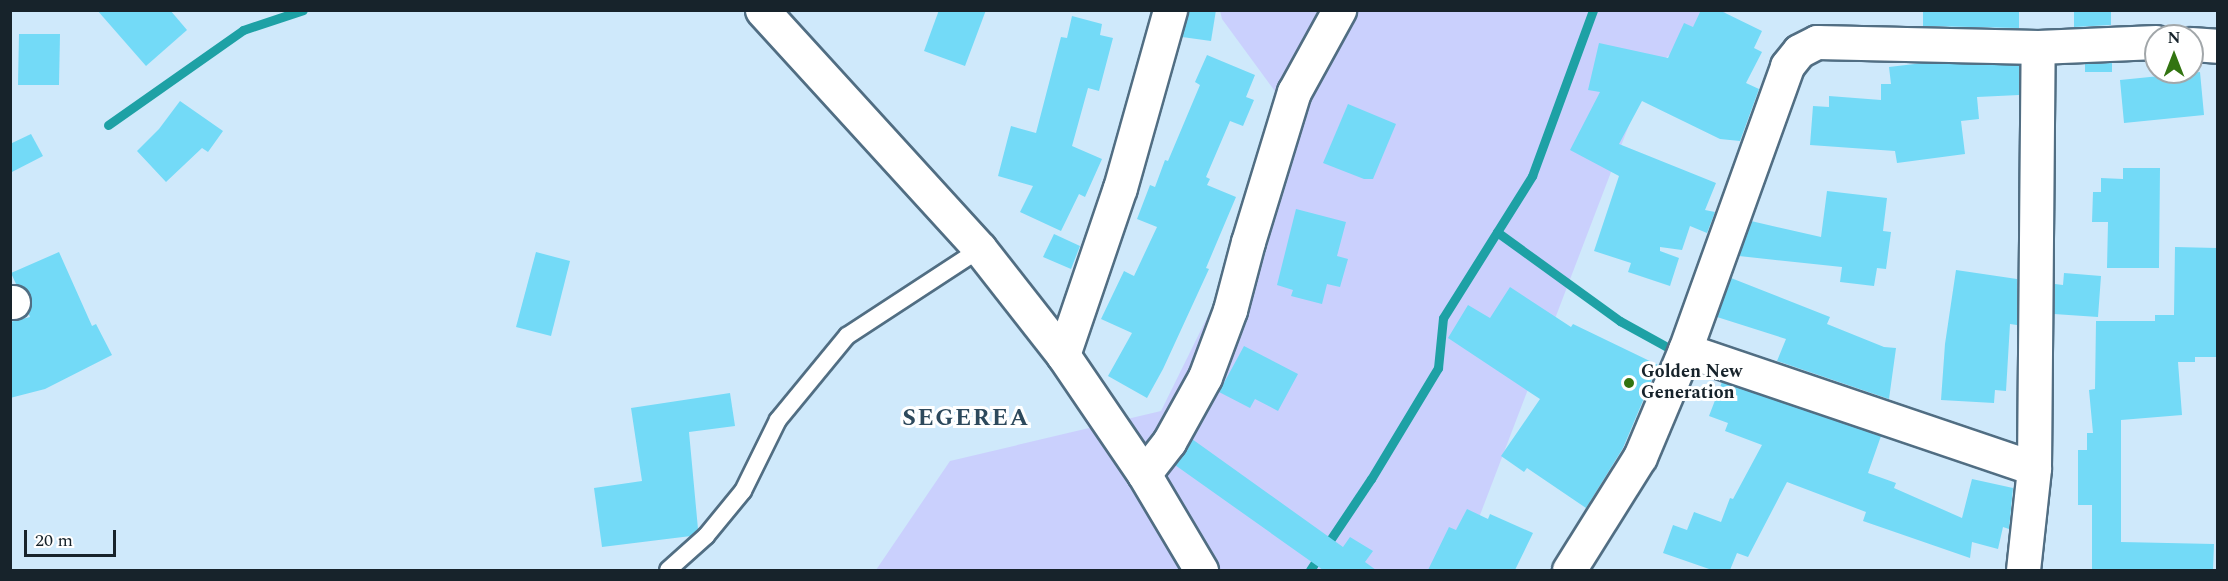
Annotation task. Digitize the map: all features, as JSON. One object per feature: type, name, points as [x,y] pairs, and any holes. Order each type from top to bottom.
[{"type":"street","points":[[762,10],[980,249],[1063,355],[1144,474],[1201,570]]},
{"type":"street","points":[[1063,355],[1120,188],[1170,10]]},
{"type":"street","points":[[1144,474],[1170,442],[1205,377],[1230,310],[1248,242],[1294,92],[1340,10]]},
{"type":"street","points":[[1569,570],[1640,457],[1685,350],[1787,66],[1799,51],[1817,42],[2038,47],[2144,43]]},
{"type":"street","points":[[2023,570],[2034,468],[2038,47]]},
{"type":"street","points":[[1685,350],[2034,468]]},
{"type":"lane","points":[[668,570],[706,536],[743,491],[778,420],[847,336],[980,249]]},
{"type":"shaded area","points":[[1220,11],[1727,11],[1650,70],[1459,570],[876,570],[950,461],[1161,411],[1301,127],[1222,19]]},
{"type":"building","points":[[97,10],[170,10],[187,30],[146,66]]},
{"type":"building","points":[[939,10],[986,10],[965,66],[924,51]]},
{"type":"building","points":[[1188,10],[1216,10],[1211,41],[1182,37]]},
{"type":"building","points":[[1701,10],[1719,10],[1762,31],[1754,48],[1762,52],[1746,83],[1759,89],[1740,141],[1720,139],[1642,101],[1619,144],[1716,183],[1705,210],[1715,212],[1707,233],[1690,226],[1682,250],[1660,247],[1660,251],[1679,258],[1670,286],[1628,272],[1631,263],[1594,251],[1619,176],[1570,150],[1600,92],[1588,90],[1599,43],[1668,58],[1684,23],[1693,27]]},
{"type":"building","points":[[1923,10],[2019,10],[2019,28],[1923,26]]},
{"type":"building","points":[[2074,10],[2111,10],[2111,25],[2074,27]]},
{"type":"building","points":[[1072,16],[1102,24],[1100,35],[1113,38],[1099,91],[1088,88],[1072,146],[1102,159],[1085,197],[1079,194],[1061,231],[1020,212],[1033,186],[998,176],[1011,126],[1036,133],[1061,37],[1067,38]]},
{"type":"building","points":[[19,34],[60,34],[59,85],[18,85]]},
{"type":"building","points":[[1207,55],[1255,75],[1246,97],[1254,100],[1243,126],[1230,121],[1206,177],[1210,179],[1207,185],[1236,197],[1206,268],[1209,269],[1163,369],[1147,398],[1108,376],[1132,333],[1101,319],[1124,271],[1134,276],[1157,227],[1137,219],[1150,185],[1155,187],[1165,160],[1168,161],[1200,85],[1195,82]]},
{"type":"building","points":[[1923,63],[2019,65],[2019,95],[1977,97],[1979,119],[1961,121],[1965,154],[1897,163],[1895,151],[1810,145],[1813,106],[1829,107],[1829,96],[1881,100],[1881,84],[1891,84],[1889,67]]},
{"type":"building","points":[[2112,63],[2112,72],[2085,72],[2085,64]]},
{"type":"building","points":[[2144,78],[2144,84],[2201,84],[2204,115],[2124,123],[2120,80]]},
{"type":"building","points":[[180,101],[223,131],[208,152],[202,148],[166,182],[137,151],[159,129]]},
{"type":"building","points":[[1348,104],[1396,124],[1373,179],[1364,179],[1323,163]]},
{"type":"building","points":[[31,134],[43,156],[10,173],[10,144]]},
{"type":"building","points":[[2123,168],[2160,168],[2159,268],[2107,268],[2108,222],[2092,222],[2093,192],[2101,192],[2101,178],[2123,179]]},
{"type":"building","points":[[1827,191],[1887,198],[1883,231],[1891,232],[1886,269],[1877,268],[1874,286],[1840,282],[1842,267],[1739,256],[1751,221],[1821,237]]},
{"type":"building","points":[[1296,209],[1346,222],[1337,256],[1348,259],[1340,287],[1327,284],[1322,304],[1291,296],[1293,290],[1277,285]]},
{"type":"building","points":[[1054,234],[1080,246],[1071,269],[1043,257]]},
{"type":"building","points":[[2175,247],[2217,248],[2217,357],[2195,357],[2195,362],[2178,362],[2182,415],[2121,420],[2121,542],[2214,544],[2213,570],[2092,570],[2092,505],[2078,505],[2078,450],[2087,450],[2087,433],[2093,433],[2089,390],[2095,389],[2096,321],[2155,321],[2155,315],[2174,315]]},
{"type":"building","points":[[59,252],[92,326],[96,324],[112,355],[45,389],[10,398],[10,322],[30,317],[28,312],[32,303],[29,292],[16,284],[11,273]]},
{"type":"building","points":[[536,252],[570,261],[551,336],[516,327]]},
{"type":"building","points":[[1956,270],[2017,279],[2017,325],[2010,324],[2006,391],[1995,390],[1994,403],[1941,400],[1945,344]]},
{"type":"building","points":[[2064,273],[2101,276],[2098,317],[2054,314],[2055,284],[2063,285]]},
{"type":"building","points":[[1731,278],[1830,317],[1827,324],[1884,347],[1896,348],[1889,399],[1777,361],[1786,339],[1717,317]]},
{"type":"building","points":[[1510,287],[1571,327],[1573,324],[1658,365],[1623,448],[1586,508],[1527,468],[1524,472],[1501,456],[1540,399],[1448,338],[1468,305],[1490,318]]},
{"type":"building","points":[[1244,346],[1298,374],[1278,411],[1255,399],[1250,408],[1219,392]]},
{"type":"building","points":[[1722,382],[1881,436],[1868,473],[1896,483],[1894,488],[1962,518],[1972,479],[2013,488],[2009,529],[2003,527],[1998,549],[1972,542],[1970,558],[1863,521],[1866,512],[1787,482],[1748,557],[1737,553],[1730,570],[1712,570],[1663,553],[1673,525],[1687,530],[1694,512],[1721,522],[1730,498],[1733,499],[1762,445],[1725,431],[1728,423],[1709,416]]},
{"type":"building","points":[[730,393],[735,426],[689,432],[698,529],[691,536],[602,547],[594,488],[642,481],[631,408]]},
{"type":"building","points":[[1192,439],[1343,547],[1350,537],[1373,551],[1365,562],[1376,570],[1323,570],[1175,465]]},
{"type":"building","points":[[1467,509],[1488,519],[1490,514],[1533,533],[1515,570],[1428,570],[1449,527],[1456,530]]},
{"type":"waterway","points":[[108,125],[243,30],[303,10]]},
{"type":"waterway","points":[[1310,570],[1371,479],[1438,368],[1443,318],[1532,176],[1593,10]]},
{"type":"waterway","points":[[1497,232],[1620,321],[1678,353]]},
{"type":"place","name":"Golden New Generation","points":[[1629,383]]},
{"type":"district","name":"SEGEREA","points":[[966,419]]}]
